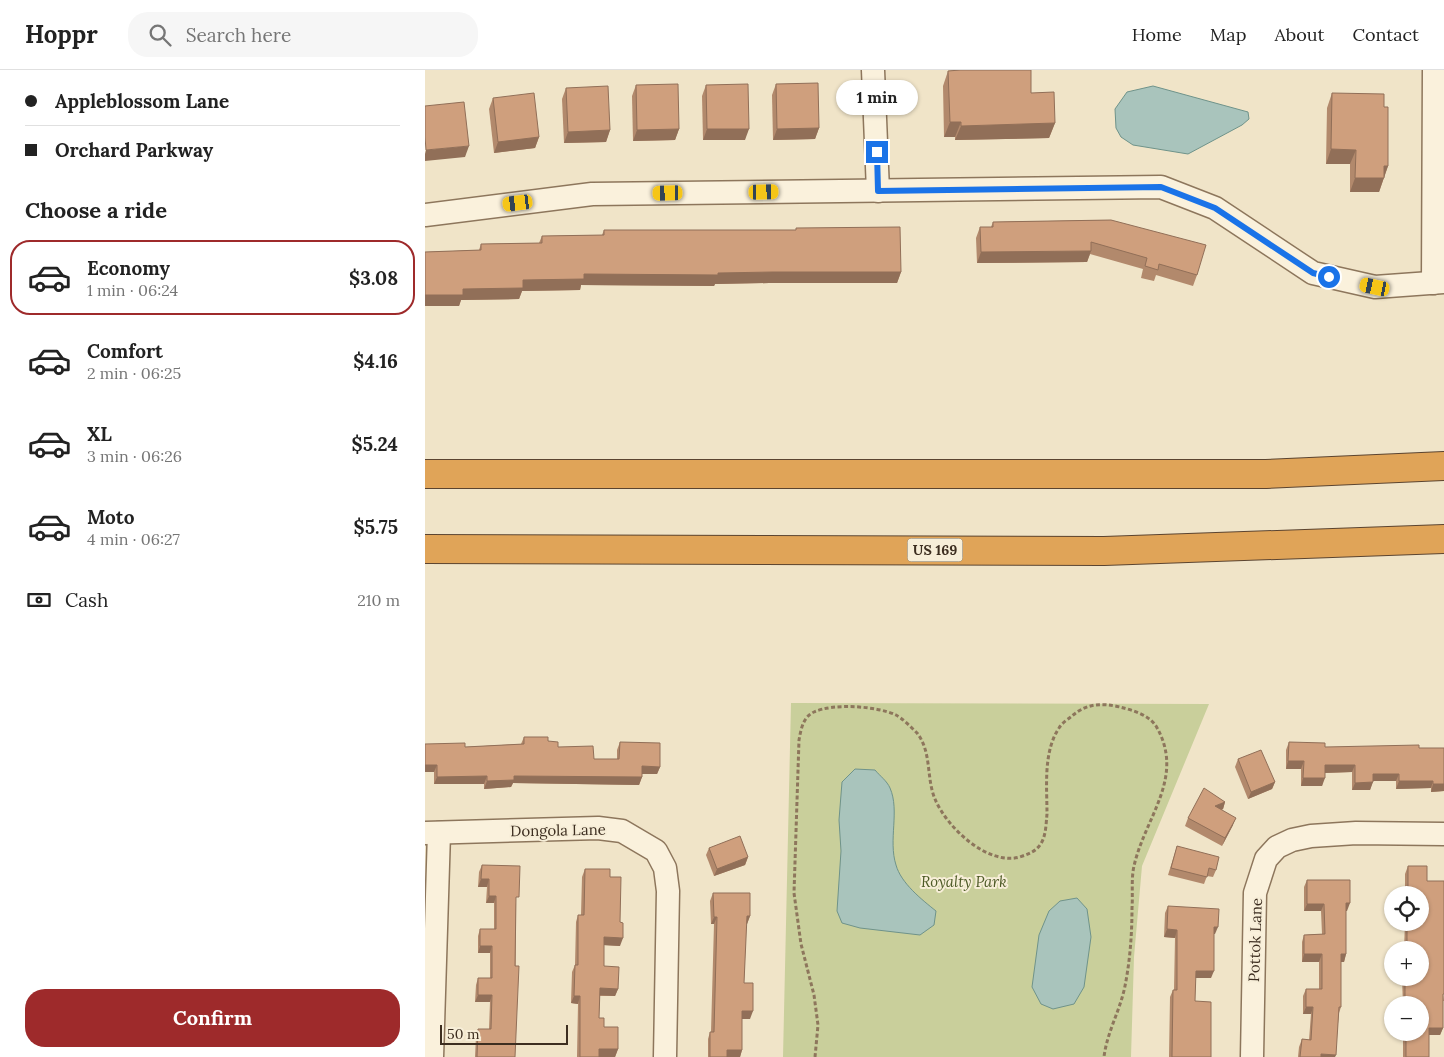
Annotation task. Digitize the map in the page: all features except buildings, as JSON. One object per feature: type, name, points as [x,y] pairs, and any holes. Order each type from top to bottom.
[{"type":"highway","points":[[425,474],[1266,474],[1444,466]]},
{"type":"highway","name":"US 169","points":[[425,549],[1104,551],[1444,539]]},
{"type":"street","points":[[873,70],[878,191]]},
{"type":"street","points":[[425,215],[592,194],[1161,187],[1215,208],[1313,273],[1375,287],[1439,283],[1434,70]]},
{"type":"street","name":"Dongola Lane","points":[[432,833],[598,828],[622,831],[656,851],[665,868],[668,891],[665,1057]]},
{"type":"street","points":[[429,1051],[432,833]]},
{"type":"street","name":"Pottok Lane","points":[[1252,1057],[1255,893],[1266,859],[1277,847],[1292,840],[1311,836],[1356,833],[1444,834]]},
{"type":"path","points":[[815,1057],[818,1025],[814,995],[801,944],[794,893],[799,740],[803,724],[813,712],[835,708],[864,707],[896,715],[917,733],[927,752],[929,778],[939,808],[963,837],[990,856],[1011,860],[1031,854],[1041,845],[1046,828],[1050,748],[1059,727],[1078,711],[1093,704],[1135,710],[1154,723],[1165,745],[1168,766],[1163,788],[1133,868],[1132,911],[1125,988],[1106,1042],[1104,1057]]},
{"type":"green space","name":"Royalty Park","points":[[791,703],[1209,704],[1142,866],[1134,957],[1131,1057],[783,1057]]},
{"type":"water","points":[[1153,86],[1248,112],[1249,119],[1242,125],[1188,154],[1133,145],[1121,137],[1116,128],[1115,109],[1127,92]]},
{"type":"water","points":[[855,769],[875,770],[890,788],[894,806],[893,846],[896,865],[907,884],[936,911],[934,925],[920,935],[860,928],[842,923],[837,911],[841,851],[839,820],[842,782]]},
{"type":"water","points":[[1077,898],[1087,909],[1091,937],[1084,987],[1074,1004],[1053,1009],[1041,1004],[1032,987],[1039,935],[1049,911],[1060,901]]},
{"type":"route","points":[[877,152],[878,191],[1161,187],[1215,208],[1313,273],[1329,277]]}]
